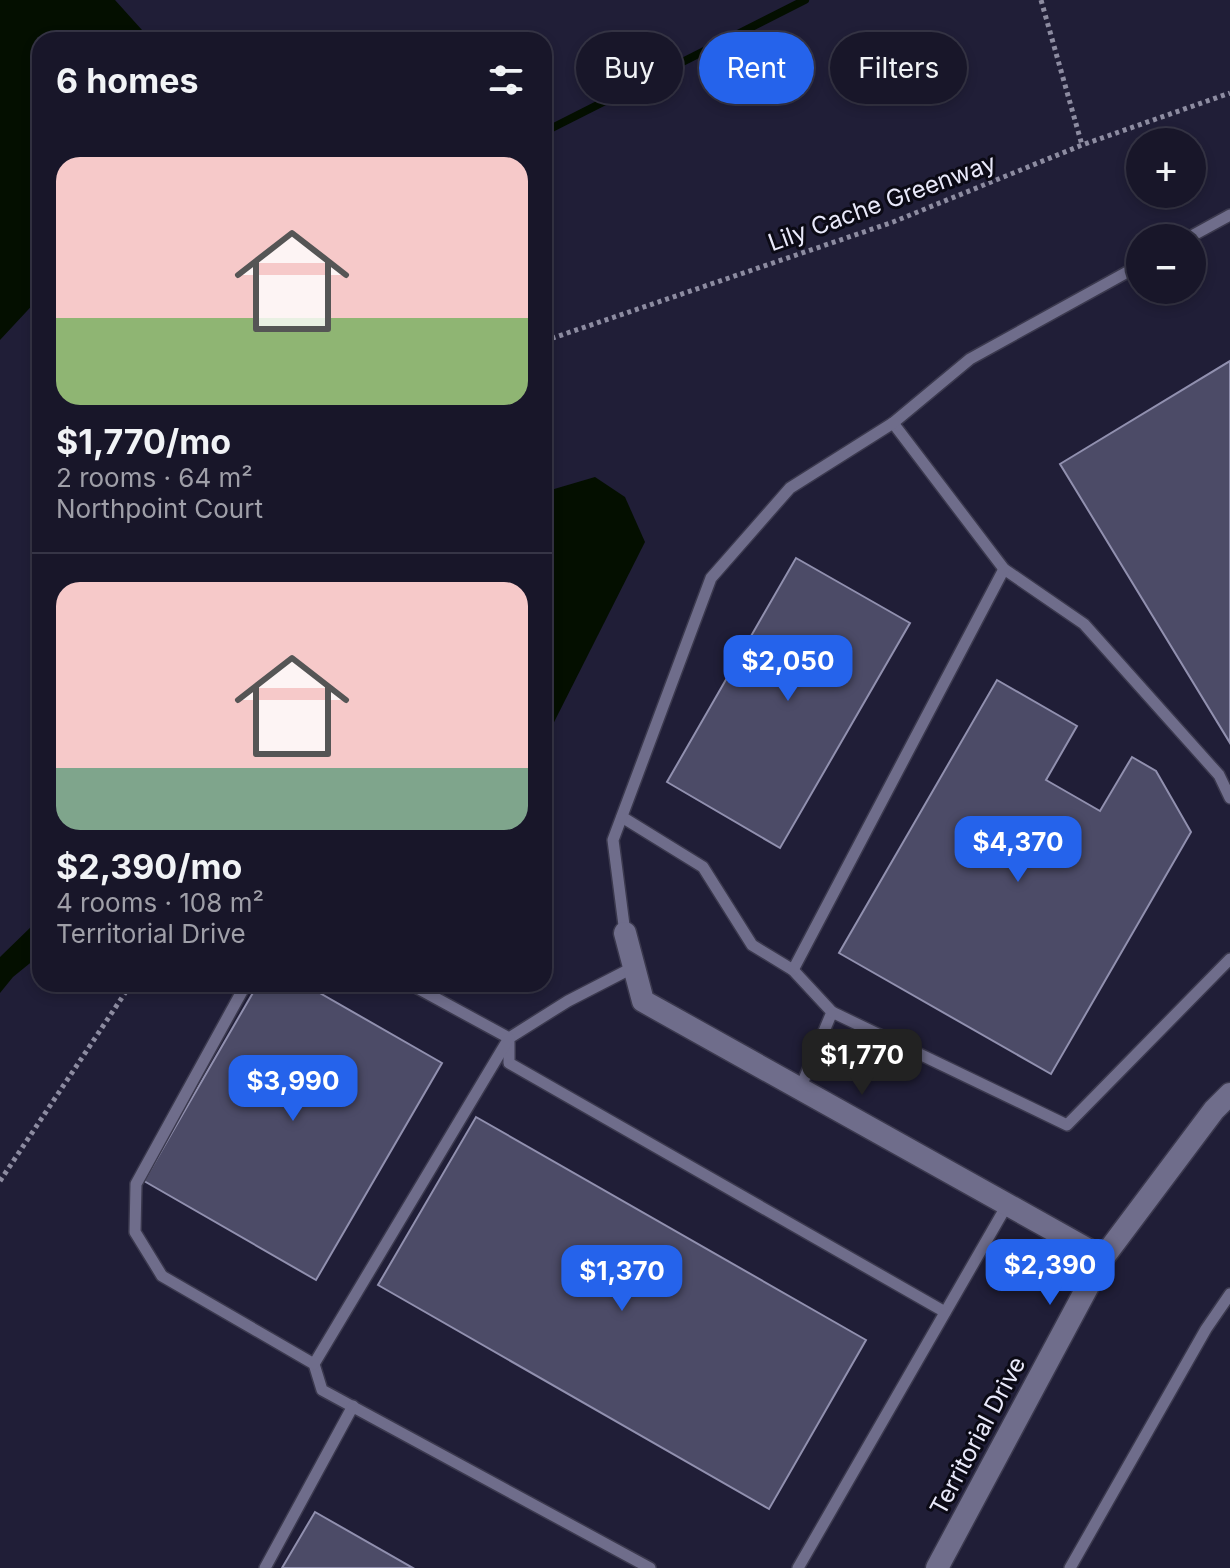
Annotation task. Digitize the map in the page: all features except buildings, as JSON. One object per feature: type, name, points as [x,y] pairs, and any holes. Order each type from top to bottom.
[{"type":"street","points":[[625,933],[643,1001],[1103,1258]]},
{"type":"street","name":"Territorial Drive","points":[[937,1568],[1103,1258],[1214,1110],[1230,1094]]},
{"type":"lane","points":[[1206,228],[1230,215]]},
{"type":"lane","points":[[625,933],[613,840],[711,578],[790,488],[893,423],[970,359],[1126,273]]},
{"type":"lane","points":[[893,423],[1004,569],[1084,624],[1219,775],[1230,798]]},
{"type":"lane","points":[[793,970],[1004,569]]},
{"type":"lane","points":[[622,817],[703,867],[752,945],[793,970],[832,1012],[1067,1125],[1230,959]]},
{"type":"lane","points":[[314,1364],[509,1038],[568,1001],[634,967]]},
{"type":"lane","points":[[242,992],[136,1184],[135,1232],[162,1276],[314,1364],[322,1390],[650,1568]]},
{"type":"lane","points":[[425,992],[509,1038]]},
{"type":"lane","points":[[800,1089],[832,1012]]},
{"type":"lane","points":[[509,1038],[509,1063],[945,1312]]},
{"type":"lane","points":[[798,1568],[1007,1205]]},
{"type":"lane","points":[[1070,1568],[1206,1329],[1230,1294]]},
{"type":"lane","points":[[265,1568],[353,1406]]},
{"type":"path","points":[[1041,0],[1082,145]]},
{"type":"path","name":"Lily Cache Greenway","points":[[552,338],[893,222],[1082,145],[1230,93]]},
{"type":"path","points":[[0,1181],[126,992]]},
{"type":"shaded area","points":[[0,0],[115,0],[144,32],[32,32],[32,306],[0,340]]},
{"type":"shaded area","points":[[595,477],[625,497],[645,542],[552,726],[552,490]]},
{"type":"shaded area","points":[[32,926],[32,962],[0,993],[0,957]]},
{"type":"waterway","points":[[552,128],[805,0]]}]
